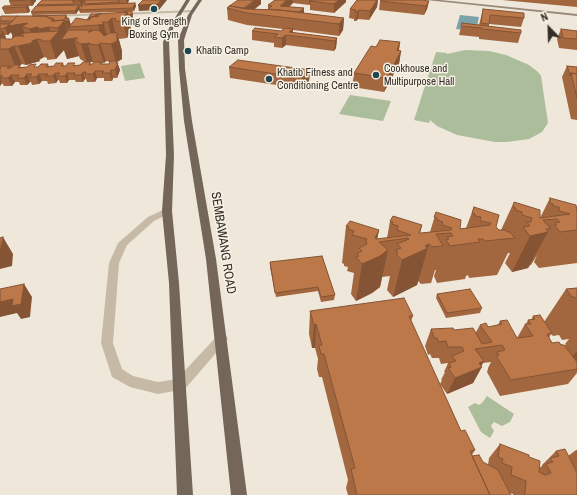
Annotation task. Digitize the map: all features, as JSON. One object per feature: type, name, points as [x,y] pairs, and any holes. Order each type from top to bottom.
[{"type":"main road","points":[[185,495],[174,284],[167,210],[170,155],[166,42],[179,12],[188,0]]},
{"type":"main road","name":"SEMBAWANG ROAD","points":[[200,0],[191,12],[181,40],[182,70],[188,121],[211,259],[222,340],[239,495]]},
{"type":"main road","points":[[428,0],[577,15]]},
{"type":"main road","points":[[458,0],[577,12]]},
{"type":"street","points":[[117,15],[191,12]]},
{"type":"street","points":[[46,18],[109,15]]},
{"type":"street","points":[[167,210],[151,219],[123,243],[114,263],[107,343],[117,373],[130,381],[158,388],[180,385],[222,340]]},
{"type":"green space","points":[[465,50],[489,51],[506,55],[529,65],[538,72],[541,76],[548,123],[542,132],[529,139],[495,142],[457,135],[437,126],[430,120],[429,123],[414,120],[436,52],[447,54]]},
{"type":"green space","points":[[140,63],[145,78],[125,81],[121,66]]},
{"type":"green space","points":[[350,95],[391,101],[383,121],[339,114]]},
{"type":"green space","points":[[487,396],[514,414],[510,422],[502,426],[494,422],[491,426],[494,431],[490,438],[481,432],[468,407],[475,403],[479,405]]},
{"type":"water","points":[[460,15],[479,17],[476,31],[456,29]]},
{"type":"building","points":[[42,0],[73,0],[74,4],[37,5]]},
{"type":"building","points":[[86,0],[119,0],[120,2],[84,4]]},
{"type":"building","points":[[143,0],[161,0],[158,4],[138,5]]},
{"type":"building","points":[[238,0],[254,0],[244,8],[228,7]]},
{"type":"building","points":[[275,0],[287,0],[280,6],[304,8],[299,12],[268,9],[272,6],[268,5]]},
{"type":"building","points":[[339,0],[334,4],[310,1]]},
{"type":"building","points":[[357,0],[377,0],[370,11],[359,10],[355,12],[356,10],[350,9]]},
{"type":"building","points":[[380,1],[429,1],[426,6]]},
{"type":"building","points":[[135,3],[133,8],[79,10],[83,5]]},
{"type":"building","points":[[28,5],[26,7],[2,8],[4,6]]},
{"type":"building","points":[[79,5],[75,11],[31,12],[36,6]]},
{"type":"building","points":[[230,6],[246,9],[279,10],[344,18],[339,24],[247,13],[227,8]]},
{"type":"building","points":[[483,9],[524,13],[524,18],[490,15],[489,24],[481,23]]},
{"type":"building","points":[[125,11],[132,11],[132,14],[128,15]]},
{"type":"building","points":[[127,12],[123,21],[115,21],[116,19],[112,18],[108,22],[102,22],[104,24],[69,27],[76,18],[88,20],[91,19],[89,17],[99,16],[94,16],[98,14]]},
{"type":"building","points":[[91,14],[101,14],[94,17],[89,17]]},
{"type":"building","points":[[66,15],[65,19],[69,18],[66,22],[65,20],[53,21],[53,19],[45,16],[32,16]]},
{"type":"building","points":[[17,16],[12,21],[0,21],[0,17]]},
{"type":"building","points":[[17,16],[45,16],[53,19],[51,21],[65,20],[58,28],[49,27],[39,29],[38,27],[29,29],[22,26],[27,23],[8,26]]},
{"type":"building","points":[[462,23],[521,30],[521,33],[461,26]]},
{"type":"building","points":[[0,24],[10,24],[5,28],[0,29]]},
{"type":"building","points":[[255,28],[281,31],[285,28],[293,29],[289,32],[337,38],[335,41],[286,35],[282,38],[274,37],[278,34],[252,31]]},
{"type":"building","points":[[561,29],[577,31],[577,39],[563,38]]},
{"type":"building","points":[[68,30],[92,30],[89,32],[95,30],[100,31],[104,36],[110,33],[117,33],[117,41],[111,44],[100,43],[98,45],[88,44],[90,43],[81,44],[74,40],[78,38],[61,40]]},
{"type":"building","points":[[59,31],[50,41],[41,41],[42,40],[37,39],[32,41],[32,43],[14,46],[8,49],[0,49],[0,38],[12,39],[14,37],[12,37],[16,36],[24,36],[19,35],[25,33]]},
{"type":"building","points":[[380,40],[400,42],[397,50],[401,51],[387,78],[354,73],[371,46],[376,47]]},
{"type":"building","points":[[238,60],[310,70],[303,78],[229,67]]},
{"type":"building","points":[[110,61],[117,61],[116,63],[118,63],[115,70],[111,70],[110,73],[95,71],[93,74],[85,74],[86,72],[83,72],[81,75],[67,73],[65,76],[57,76],[60,73],[55,73],[53,76],[45,76],[48,74],[39,74],[36,77],[29,77],[32,74],[27,74],[24,78],[17,78],[19,75],[11,75],[8,78],[0,78],[3,76],[0,76],[0,68],[2,66],[10,66],[7,68],[11,68],[14,65],[20,65],[18,68],[36,64],[34,67],[38,67],[41,64],[48,64],[46,67],[54,66],[56,63],[63,63],[61,66],[66,66],[68,63],[75,63],[73,66],[80,65],[83,62],[90,62],[89,65],[94,62],[109,64]]},
{"type":"building","points":[[567,66],[577,67],[577,74],[571,73],[570,76]]},
{"type":"building","points":[[571,73],[577,74],[577,98]]},
{"type":"building","points":[[550,198],[576,205],[577,230],[560,232],[554,225],[557,225],[555,223],[560,222],[557,219],[543,220],[551,229],[546,229],[548,232],[530,236],[523,227],[530,226],[527,222],[531,222],[532,218],[522,215],[522,212],[515,210],[516,208],[513,207],[514,202],[540,210],[540,218],[570,214],[559,211],[559,207],[553,206],[553,204],[550,203]]},
{"type":"building","points":[[474,207],[499,215],[496,227],[499,230],[510,232],[515,238],[485,241],[483,239],[478,239],[480,242],[450,246],[446,240],[449,239],[447,237],[453,236],[451,233],[436,234],[443,246],[432,247],[429,244],[425,246],[428,248],[402,260],[396,254],[398,253],[396,250],[401,248],[397,244],[409,239],[408,238],[379,242],[388,250],[380,256],[362,264],[356,257],[359,256],[357,254],[362,251],[359,248],[367,244],[367,239],[352,235],[354,231],[348,229],[349,227],[346,226],[350,221],[379,230],[375,238],[376,239],[411,235],[397,230],[398,226],[392,224],[393,222],[390,221],[393,216],[422,225],[419,233],[451,230],[452,228],[442,225],[443,222],[434,217],[436,212],[461,220],[460,229],[490,225],[491,223],[480,221],[481,217],[475,216],[475,214],[472,213]]},
{"type":"building","points":[[3,237],[1,249],[0,249],[0,238]]},
{"type":"building","points":[[322,256],[335,295],[321,297],[318,287],[275,293],[270,262]]},
{"type":"building","points":[[24,284],[21,304],[12,306],[13,299],[0,302],[0,289]]},
{"type":"building","points":[[577,288],[577,299],[572,297],[566,289]]},
{"type":"building","points":[[470,289],[482,308],[447,313],[437,294]]},
{"type":"building","points":[[404,298],[413,316],[409,316],[461,431],[465,430],[475,450],[470,451],[490,495],[357,495],[351,469],[355,468],[324,354],[321,354],[319,346],[322,345],[316,324],[314,325],[310,311]]},
{"type":"building","points":[[540,315],[552,333],[547,334],[552,343],[559,342],[561,345],[564,345],[577,362],[577,369],[511,380],[496,356],[499,355],[497,352],[505,350],[502,345],[475,349],[484,361],[479,363],[482,367],[455,378],[448,368],[451,367],[449,363],[456,361],[452,356],[464,351],[462,347],[448,347],[446,341],[438,342],[437,338],[434,338],[431,329],[453,328],[454,330],[473,328],[482,344],[492,342],[480,325],[486,323],[488,327],[502,324],[500,321],[507,320],[517,338],[533,336],[525,324],[531,324],[528,320],[535,319],[533,316]]},
{"type":"building","points":[[500,444],[529,455],[529,457],[540,461],[539,472],[545,475],[551,473],[546,464],[553,462],[550,458],[559,456],[556,451],[565,449],[577,473],[577,495],[524,495],[526,481],[511,475],[512,467],[502,463],[503,459],[498,457]]},
{"type":"building","points":[[479,455],[483,462],[498,470],[511,495],[490,495],[472,456]]},
{"type":"place","name":"King of Strength Boxing Gym","points":[[154,9]]},
{"type":"place","name":"Khatib Camp","points":[[188,51]]},
{"type":"place","name":"Cookhouse and Multipurpose Hall","points":[[376,75]]},
{"type":"place","name":"Khatib Fitness and Conditioning Centre","points":[[269,79]]}]
